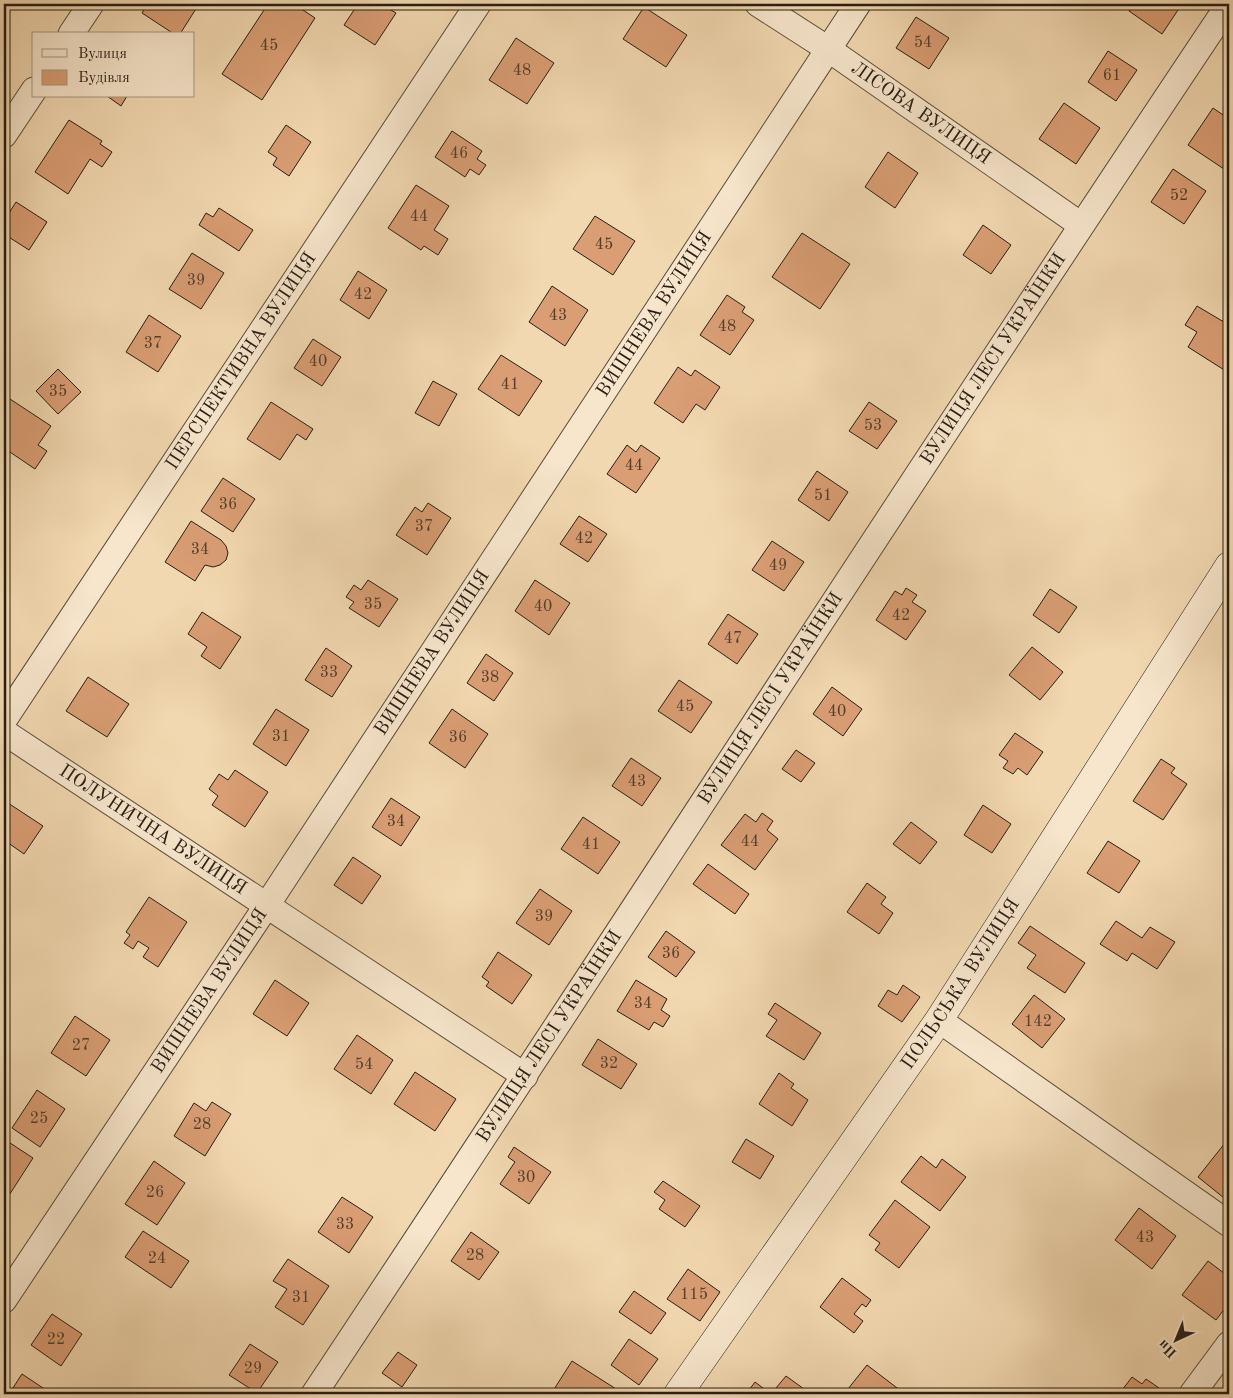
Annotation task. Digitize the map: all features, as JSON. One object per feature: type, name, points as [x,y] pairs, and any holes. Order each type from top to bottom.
[{"type":"street","points":[[72,32],[91,4]]},
{"type":"street","name":"ПЕРСПЕКТИВНА ВУЛИЦЯ","points":[[4,720],[478,4]]},
{"type":"street","name":"ЛІСОВА ВУЛИЦЯ","points":[[758,4],[828,49],[1081,225]]},
{"type":"street","name":"ВИШНЕВА ВУЛИЦЯ","points":[[4,1300],[858,4]]},
{"type":"street","name":"ВУЛИЦЯ ЛЕСІ УКРАЇНКИ","points":[[314,1394],[525,1076],[1081,225],[1229,4]]},
{"type":"street","points":[[4,135],[32,93]]},
{"type":"street","name":"ПОЛЬСЬКА ВУЛИЦЯ","points":[[678,1394],[939,1020],[1229,566]]},
{"type":"street","name":"ПОЛУНИЧНА ВУЛИЦЯ","points":[[4,732],[525,1076]]},
{"type":"street","points":[[939,1020],[1229,1224]]},
{"type":"street","points":[[1192,1394],[1229,1344]]},
{"type":"building","points":[[147,4],[199,4],[181,32],[171,32],[142,13]]},
{"type":"building","points":[[268,4],[294,4],[315,18],[262,100],[222,74]]},
{"type":"building","points":[[358,4],[381,4],[396,13],[375,45],[344,25]]},
{"type":"building","points":[[1133,4],[1182,4],[1162,34],[1129,11]]},
{"type":"building","points":[[644,7],[687,35],[666,67],[623,39]]},
{"type":"building","points":[[4,8],[10,12],[4,22]]},
{"type":"building","points":[[916,17],[949,38],[929,69],[896,48]]},
{"type":"building","points":[[516,38],[554,63],[527,104],[489,80]]},
{"type":"building","points":[[1108,51],[1137,70],[1116,101],[1088,82]]},
{"type":"building","points":[[110,98],[126,98],[121,106]]},
{"type":"building","points":[[1064,103],[1100,128],[1076,164],[1039,139]]},
{"type":"building","points":[[1213,108],[1229,119],[1229,167],[1227,171],[1188,145]]},
{"type":"building","points":[[69,120],[102,141],[100,144],[112,152],[102,167],[90,159],[68,194],[35,172]]},
{"type":"building","points":[[286,125],[311,142],[289,176],[273,165],[277,158],[268,152]]},
{"type":"building","points":[[452,131],[482,151],[477,159],[486,165],[479,175],[470,169],[465,177],[435,157]]},
{"type":"building","points":[[888,152],[918,173],[895,208],[865,187]]},
{"type":"building","points":[[1173,169],[1206,191],[1184,224],[1151,202]]},
{"type":"building","points":[[416,185],[449,206],[434,230],[448,239],[438,255],[424,246],[421,250],[388,228]]},
{"type":"building","points":[[16,202],[47,222],[29,250],[4,234],[4,221]]},
{"type":"building","points":[[219,208],[253,230],[239,251],[199,225],[206,213],[213,217]]},
{"type":"building","points":[[595,216],[635,241],[613,275],[573,249]]},
{"type":"building","points":[[983,225],[1011,245],[991,274],[963,255]]},
{"type":"building","points":[[802,233],[850,264],[820,309],[772,277]]},
{"type":"building","points":[[192,253],[224,273],[201,309],[169,289]]},
{"type":"building","points":[[358,271],[387,290],[369,319],[340,300]]},
{"type":"building","points":[[552,286],[588,310],[565,346],[529,322]]},
{"type":"building","points":[[727,295],[745,307],[742,312],[754,320],[730,355],[700,335]]},
{"type":"building","points":[[1197,306],[1229,325],[1229,373],[1188,347],[1197,332],[1185,325]]},
{"type":"building","points":[[149,315],[181,336],[158,372],[126,352]]},
{"type":"building","points":[[313,339],[341,357],[322,386],[294,368]]},
{"type":"building","points":[[501,355],[542,381],[519,416],[478,389]]},
{"type":"building","points":[[678,367],[691,376],[695,370],[720,387],[705,410],[696,404],[683,423],[654,403]]},
{"type":"building","points":[[58,369],[81,392],[58,414],[36,391]]},
{"type":"building","points":[[433,381],[457,394],[439,426],[415,413]]},
{"type":"building","points":[[10,399],[51,426],[38,445],[47,451],[35,469],[4,448],[4,408]]},
{"type":"building","points":[[271,402],[313,429],[306,440],[297,434],[280,460],[247,439]]},
{"type":"building","points":[[869,402],[897,421],[877,449],[849,431]]},
{"type":"building","points":[[627,445],[636,452],[641,445],[660,458],[636,493],[607,474]]},
{"type":"building","points":[[817,471],[848,492],[829,521],[798,500]]},
{"type":"building","points":[[223,478],[255,499],[233,532],[201,511]]},
{"type":"building","points":[[428,503],[451,518],[427,555],[396,535],[415,507],[422,512]]},
{"type":"building","points":[[579,516],[607,534],[588,562],[560,544]]},
{"type":"building","points":[[191,521],[221,540],[226,546],[228,553],[226,560],[220,565],[213,567],[205,565],[195,581],[165,562]]},
{"type":"building","points":[[772,541],[804,562],[784,591],[752,570]]},
{"type":"building","points":[[368,580],[398,599],[379,627],[349,608],[354,602],[346,597],[354,585],[361,590]]},
{"type":"building","points":[[535,580],[570,603],[549,635],[515,611]]},
{"type":"building","points":[[906,588],[917,595],[912,602],[926,611],[906,640],[876,620],[895,591],[902,595]]},
{"type":"building","points":[[1050,589],[1077,607],[1059,633],[1033,615]]},
{"type":"building","points":[[202,612],[241,637],[220,669],[201,656],[207,647],[188,634]]},
{"type":"building","points":[[728,614],[758,634],[737,664],[708,644]]},
{"type":"building","points":[[1032,647],[1063,672],[1040,700],[1009,675]]},
{"type":"building","points":[[326,648],[352,666],[332,697],[305,680]]},
{"type":"building","points":[[486,654],[513,673],[494,701],[467,683]]},
{"type":"building","points":[[88,677],[129,704],[107,737],[66,711]]},
{"type":"building","points":[[679,680],[712,702],[691,733],[658,711]]},
{"type":"building","points":[[832,687],[862,709],[843,736],[813,714]]},
{"type":"building","points":[[276,709],[309,730],[286,766],[253,744]]},
{"type":"building","points":[[452,709],[488,734],[465,768],[429,743]]},
{"type":"building","points":[[1015,733],[1043,752],[1027,775],[1018,768],[1013,774],[1003,768],[1008,761],[999,755]]},
{"type":"building","points":[[796,750],[815,763],[801,782],[782,769]]},
{"type":"building","points":[[631,758],[661,778],[642,806],[612,786]]},
{"type":"building","points":[[1161,759],[1175,768],[1171,773],[1187,784],[1163,820],[1133,801]]},
{"type":"building","points":[[235,770],[268,792],[245,827],[212,805],[218,796],[209,789],[219,774],[228,780]]},
{"type":"building","points":[[391,798],[420,817],[401,846],[372,827]]},
{"type":"building","points":[[8,803],[43,826],[24,854],[4,840],[4,810]]},
{"type":"building","points":[[983,805],[1011,824],[992,853],[964,835]]},
{"type":"building","points":[[762,813],[773,821],[767,830],[778,839],[755,870],[721,845],[745,814],[756,822]]},
{"type":"building","points":[[583,817],[620,842],[598,874],[561,849]]},
{"type":"building","points":[[911,822],[937,842],[920,864],[893,844]]},
{"type":"building","points":[[1108,841],[1140,861],[1119,893],[1087,873]]},
{"type":"building","points":[[353,857],[381,876],[362,904],[334,885]]},
{"type":"building","points":[[708,864],[749,894],[735,914],[693,884]]},
{"type":"building","points":[[867,883],[886,897],[881,904],[893,913],[879,934],[847,912]]},
{"type":"building","points":[[540,889],[572,911],[549,945],[516,923]]},
{"type":"building","points":[[149,897],[187,922],[158,967],[143,957],[149,948],[138,941],[133,949],[124,943],[130,935],[126,932]]},
{"type":"building","points":[[1116,921],[1142,938],[1150,927],[1175,942],[1157,969],[1132,953],[1127,961],[1100,944]]},
{"type":"building","points":[[1030,926],[1085,963],[1065,993],[1027,968],[1036,955],[1018,943]]},
{"type":"building","points":[[666,931],[695,952],[676,977],[648,957]]},
{"type":"building","points":[[498,952],[532,975],[512,1004],[486,986],[489,982],[482,977]]},
{"type":"building","points":[[275,980],[309,1003],[287,1036],[253,1014]]},
{"type":"building","points":[[636,980],[667,999],[661,1010],[670,1016],[663,1027],[654,1022],[649,1030],[617,1011]]},
{"type":"building","points":[[903,985],[920,997],[902,1022],[878,1006],[888,990],[897,995]]},
{"type":"building","points":[[1034,995],[1065,1019],[1042,1048],[1012,1024]]},
{"type":"building","points":[[775,1003],[821,1033],[804,1060],[766,1036],[777,1020],[768,1014]]},
{"type":"building","points":[[75,1016],[110,1040],[86,1076],[51,1053]]},
{"type":"building","points":[[357,1035],[393,1060],[371,1094],[334,1069]]},
{"type":"building","points":[[598,1039],[637,1064],[621,1089],[582,1065]]},
{"type":"building","points":[[415,1072],[456,1099],[435,1131],[394,1104]]},
{"type":"building","points":[[779,1073],[794,1084],[791,1088],[808,1100],[792,1126],[759,1104]]},
{"type":"building","points":[[37,1090],[65,1109],[40,1147],[12,1128]]},
{"type":"building","points":[[212,1102],[231,1114],[205,1156],[174,1136],[194,1103],[206,1111]]},
{"type":"building","points":[[1229,1138],[1229,1202],[1198,1177]]},
{"type":"building","points":[[4,1139],[33,1158],[4,1203]]},
{"type":"building","points":[[746,1139],[774,1156],[760,1179],[732,1162]]},
{"type":"building","points":[[514,1147],[551,1172],[529,1204],[500,1184],[515,1162],[508,1157]]},
{"type":"building","points":[[921,1156],[936,1168],[942,1159],[966,1177],[940,1211],[901,1182]]},
{"type":"building","points":[[154,1161],[185,1183],[157,1225],[125,1204]]},
{"type":"building","points":[[663,1181],[700,1206],[685,1227],[659,1209],[665,1200],[654,1192]]},
{"type":"building","points":[[342,1197],[373,1217],[349,1253],[318,1232]]},
{"type":"building","points":[[895,1200],[930,1227],[899,1268],[875,1250],[880,1243],[869,1235]]},
{"type":"building","points":[[1139,1208],[1176,1236],[1152,1269],[1115,1240]]},
{"type":"building","points":[[143,1231],[189,1261],[171,1288],[125,1257]]},
{"type":"building","points":[[471,1232],[499,1252],[479,1280],[451,1261]]},
{"type":"building","points":[[288,1259],[329,1286],[303,1325],[275,1307],[287,1289],[273,1281]]},
{"type":"building","points":[[1208,1261],[1229,1277],[1229,1303],[1216,1320],[1182,1295]]},
{"type":"building","points":[[688,1269],[720,1292],[700,1321],[667,1299]]},
{"type":"building","points":[[842,1278],[871,1300],[866,1307],[862,1304],[854,1314],[863,1321],[854,1333],[820,1307]]},
{"type":"building","points":[[634,1291],[666,1313],[651,1334],[619,1312]]},
{"type":"building","points":[[52,1314],[82,1334],[61,1366],[31,1345]]},
{"type":"building","points":[[629,1339],[658,1359],[639,1385],[611,1365]]},
{"type":"building","points":[[250,1344],[278,1362],[257,1393],[229,1375]]},
{"type":"building","points":[[398,1352],[417,1365],[402,1387],[382,1373]]},
{"type":"building","points":[[572,1361],[624,1394],[551,1394]]},
{"type":"building","points":[[867,1365],[905,1394],[844,1394]]},
{"type":"building","points":[[22,1374],[52,1394],[9,1394]]},
{"type":"building","points":[[786,1376],[811,1394],[771,1394]]},
{"type":"building","points":[[1132,1377],[1142,1384],[1146,1379],[1159,1388],[1154,1394],[1119,1394]]},
{"type":"building","points":[[755,1382],[771,1394],[746,1394]]}]
